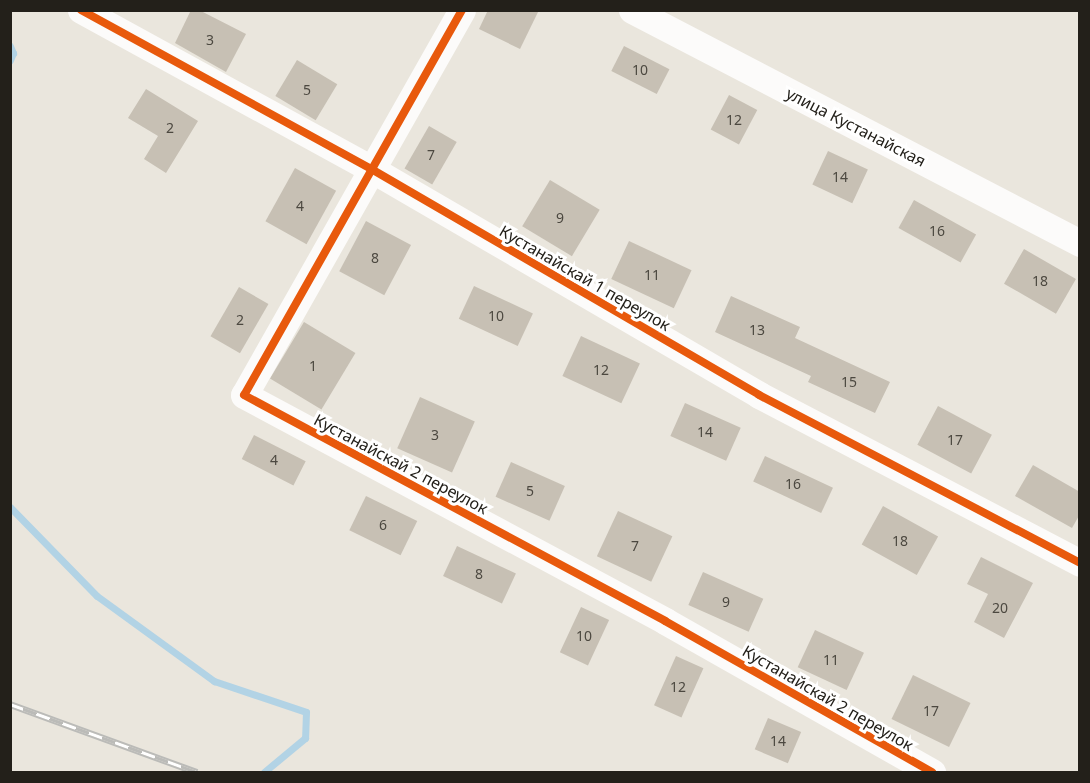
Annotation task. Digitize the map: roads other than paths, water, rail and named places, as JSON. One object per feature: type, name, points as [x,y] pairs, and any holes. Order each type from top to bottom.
[{"type":"street","name":"Кустанайскай 1 переулок","points":[[81,10],[373,170],[759,395],[1080,563]]},
{"type":"street","name":"Кустанайскай 2 переулок","points":[[462,10],[244,395],[665,621],[932,772]]},
{"type":"street","name":"улица Кустанайская","points":[[632,10],[1080,243]]},
{"type":"waterway","points":[[10,46],[13,53],[10,60]]},
{"type":"waterway","points":[[10,507],[97,596],[214,681],[306,712],[305,738],[264,772]]},
{"type":"railway","points":[[10,704],[197,772]]}]
